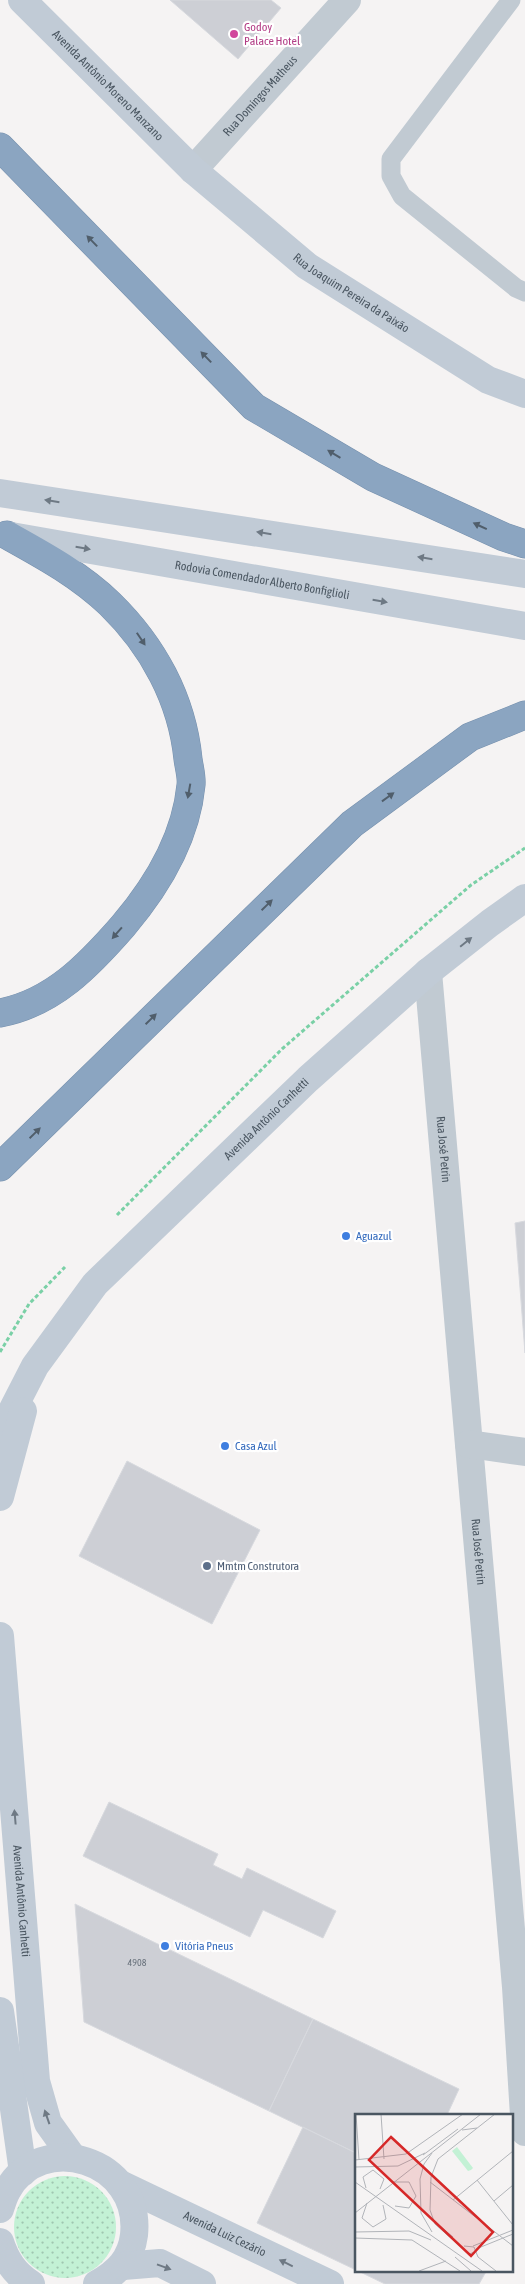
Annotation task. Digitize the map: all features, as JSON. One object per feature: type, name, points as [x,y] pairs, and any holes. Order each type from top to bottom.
[{"type":"highway","points":[[0,147],[254,407],[373,477],[504,537],[525,544]]},
{"type":"highway","points":[[0,1014],[44,1000],[94,960],[139,908],[163,872],[181,829],[191,784],[185,731],[176,700],[140,636],[109,603],[64,568],[3,534]]},
{"type":"highway","points":[[0,1167],[352,824],[470,737],[525,715]]},
{"type":"street","name":"Avenida Antônio Moreno Manzano","points":[[22,0],[193,170]]},
{"type":"street","name":"Rua Domingos Matheus","points":[[193,170],[347,0]]},
{"type":"street","name":"Rua Joaquim Pereira da Paixão","points":[[193,170],[307,266],[488,380],[525,394]]},
{"type":"street","points":[[0,493],[525,574]]},
{"type":"street","name":"Rodovia Comendador Alberto Bonfiglioli","points":[[3,534],[525,626]]},
{"type":"street","name":"Avenida Antônio Canhetti","points":[[0,1434],[34,1366],[95,1284],[308,1078],[428,972],[525,898]]},
{"type":"street","name":"Rua José Petrin","points":[[428,972],[515,1977],[525,2132]]},
{"type":"street","name":"Avenida Antônio Canhetti","points":[[0,1497],[34,1366]]},
{"type":"street","points":[[469,1444],[525,1452]]},
{"type":"street","name":"Avenida Antônio Canhetti","points":[[0,1636],[36,2081],[48,2123],[73,2158]]},
{"type":"street","points":[[0,2011],[23,2172]]},
{"type":"street","points":[[0,2209],[7,2190],[23,2172],[46,2161],[73,2158],[91,2162],[107,2171],[120,2184],[131,2203],[135,2224],[133,2246],[123,2266],[97,2284]]},
{"type":"street","name":"Avenida Luiz Cezário","points":[[120,2184],[330,2284]]},
{"type":"street","points":[[0,2242],[6,2259],[20,2277],[31,2284]]},
{"type":"street","points":[[123,2266],[160,2263],[202,2284]]},
{"type":"lane","points":[[511,0],[391,159],[391,176],[402,196],[410,203],[455,241],[516,288],[525,292]]},
{"type":"green space","points":[[65,2176],[85,2180],[101,2191],[112,2207],[116,2227],[112,2247],[101,2263],[85,2274],[65,2278],[45,2274],[29,2263],[18,2247],[14,2227],[18,2207],[29,2191],[45,2180]]},
{"type":"building","name":"Godoy Palace Hotel","points":[[170,0],[271,0],[281,8],[238,59]]},
{"type":"building","points":[[525,1221],[525,1353],[515,1223]]},
{"type":"building","points":[[127,1461],[260,1530],[212,1624],[79,1556]]},
{"type":"building","points":[[109,1802],[218,1854],[213,1865],[242,1879],[247,1868],[336,1911],[323,1938],[263,1910],[250,1937],[83,1856]]},
{"type":"building","points":[[75,1904],[313,2019],[269,2111],[84,2022]]},
{"type":"building","points":[[313,2019],[459,2089],[447,2114],[355,2114],[355,2153],[269,2111]]},
{"type":"building","points":[[303,2127],[355,2153],[355,2270],[257,2223]]},
{"type":"building","points":[[360,2272],[486,2272],[479,2284],[385,2284]]},
{"type":"place","name":"Godoy Palace Hotel","points":[[234,34]]},
{"type":"place","name":"Aguazul","points":[[346,1236]]},
{"type":"place","name":"Casa Azul","points":[[225,1446]]},
{"type":"place","name":"Mmtm Construtora","points":[[207,1566]]},
{"type":"place","name":"Vitória Pneus","points":[[165,1946]]}]
